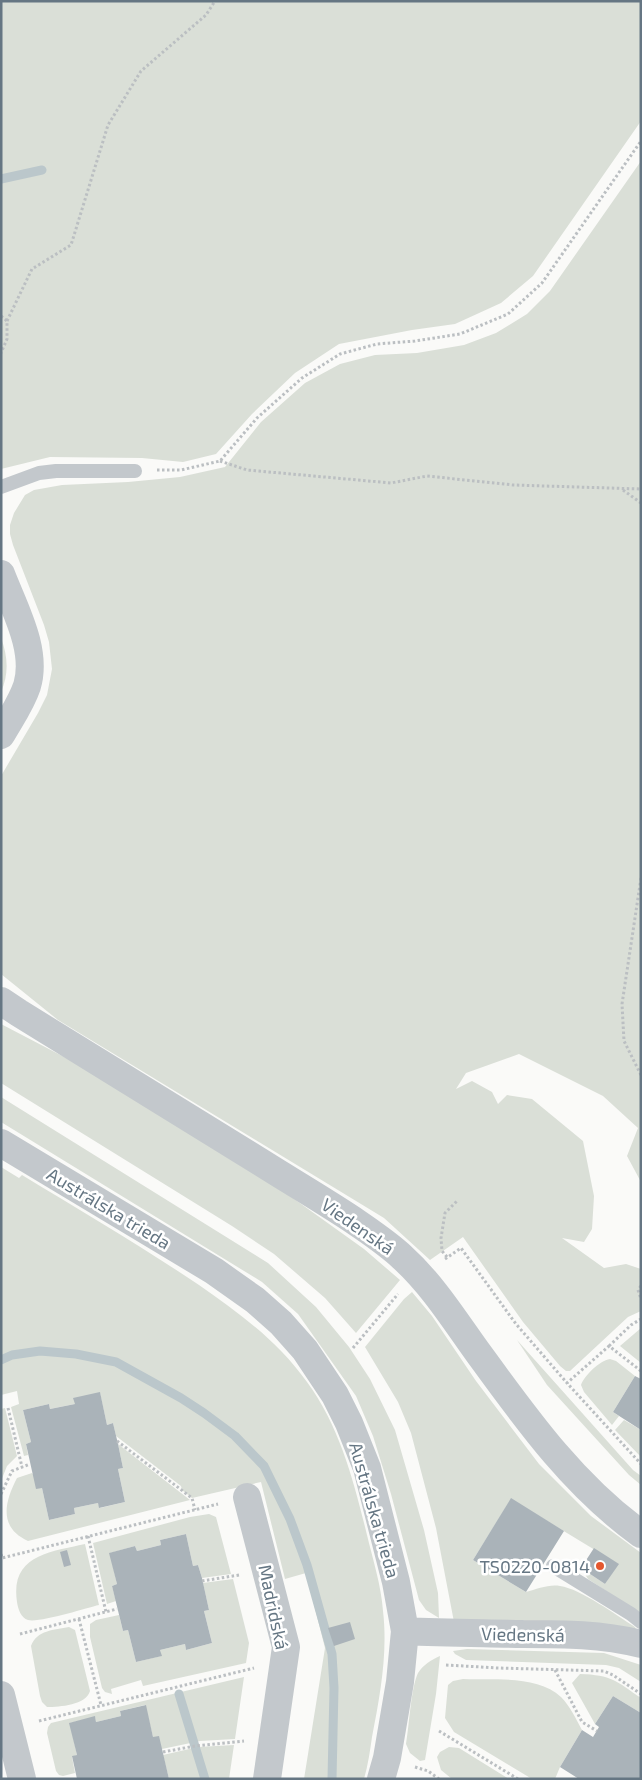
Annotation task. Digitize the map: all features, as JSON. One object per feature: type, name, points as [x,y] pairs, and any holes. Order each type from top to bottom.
[{"type":"street","points":[[1,574],[24,634],[30,666],[26,689],[1,735]]},
{"type":"street","name":"Viedenská","points":[[1,1001],[19,1014],[325,1202],[379,1238],[401,1256],[420,1274],[522,1414],[572,1474],[601,1503],[641,1534]]},
{"type":"street","name":"Austrálska trieda","points":[[1,1143],[214,1271],[255,1300],[282,1323],[305,1350],[335,1395],[346,1416],[367,1468],[396,1582],[405,1631],[400,1682],[387,1758],[381,1779]]},
{"type":"street","name":"Madridská","points":[[247,1497],[286,1647],[267,1779]]},
{"type":"street","name":"Viedenská","points":[[405,1631],[585,1634],[641,1644]]},
{"type":"street","points":[[1,1696],[22,1779]]},
{"type":"lane","points":[[1,487],[20,479],[48,472],[135,470]]},
{"type":"lane","points":[[553,1566],[641,1622]]},
{"type":"path","points":[[1,353],[7,339],[7,321],[32,269],[71,245],[108,125],[141,71],[206,15],[215,1]]},
{"type":"path","points":[[220,461],[257,418],[302,378],[340,354],[377,344],[415,341],[460,334],[508,314],[542,283],[641,141]]},
{"type":"path","points":[[1,316],[7,321]]},
{"type":"path","points":[[135,470],[181,470],[220,461],[247,470],[391,483],[426,476],[513,486],[641,489]]},
{"type":"path","points":[[622,489],[641,502]]},
{"type":"path","points":[[641,878],[622,1004],[624,1041],[641,1075]]},
{"type":"path","points":[[446,1258],[442,1252],[441,1238],[445,1213],[457,1201]]},
{"type":"path","points":[[353,1348],[406,1286],[420,1274],[461,1248],[516,1324],[641,1464]]},
{"type":"path","points":[[641,1286],[638,1290],[641,1299]]},
{"type":"path","points":[[567,1383],[632,1325],[641,1320]]},
{"type":"path","points":[[609,1346],[641,1371]]},
{"type":"path","points":[[8,1408],[22,1466]]},
{"type":"path","points":[[117,1441],[192,1498],[195,1510]]},
{"type":"path","points":[[1,1494],[12,1471],[30,1464]]},
{"type":"path","points":[[1,1554],[2,1558],[247,1497]]},
{"type":"path","points":[[88,1536],[106,1612]]},
{"type":"path","points":[[202,1581],[266,1570]]},
{"type":"path","points":[[20,1634],[117,1609]]},
{"type":"path","points":[[79,1619],[101,1705]]},
{"type":"path","points":[[39,1721],[284,1661]]},
{"type":"path","points":[[446,1665],[604,1671],[641,1694]]},
{"type":"path","points":[[555,1670],[582,1722],[597,1731]]},
{"type":"path","points":[[439,1731],[518,1779]]},
{"type":"path","points":[[163,1752],[195,1746],[257,1740],[273,1741]]},
{"type":"shaded area","points":[[1,1],[641,1],[641,121],[533,276],[501,303],[455,324],[339,344],[295,373],[252,414],[216,454],[183,462],[142,458],[50,457],[1,469]]},
{"type":"shaded area","points":[[641,161],[641,1182],[627,1156],[638,1128],[603,1096],[519,1054],[466,1073],[456,1089],[472,1081],[492,1092],[498,1104],[507,1095],[532,1099],[583,1141],[594,1196],[592,1229],[584,1242],[562,1238],[604,1268],[626,1264],[641,1269],[641,1311],[628,1317],[570,1371],[566,1371],[523,1322],[463,1237],[430,1260],[384,1218],[58,1020],[1,974],[1,776],[47,695],[52,669],[49,642],[13,545],[10,525],[14,513],[25,495],[34,490],[62,485],[180,477],[225,467],[261,422],[305,383],[340,364],[375,355],[417,353],[464,345],[496,333],[527,314],[550,291]]},
{"type":"shaded area","points":[[1,638],[7,665],[1,692]]},
{"type":"shaded area","points":[[1,1024],[70,1060],[290,1196],[364,1249],[400,1280],[356,1333],[325,1298],[274,1254],[1,1083]]},
{"type":"shaded area","points":[[1,1097],[268,1263],[316,1307],[349,1347],[370,1379],[395,1430],[424,1530],[438,1593],[439,1618],[426,1610],[419,1600],[391,1494],[373,1436],[356,1396],[298,1314],[262,1282],[1,1122]]},
{"type":"shaded area","points":[[1,1167],[19,1178],[22,1175],[111,1229],[229,1306],[283,1353],[319,1399],[337,1436],[351,1475],[382,1601],[385,1643],[384,1659],[378,1706],[364,1779],[304,1779],[325,1648],[306,1573],[285,1579],[261,1482],[192,1498],[182,1490],[181,1486],[116,1436],[113,1423],[107,1425],[100,1393],[75,1404],[50,1409],[49,1404],[23,1410],[31,1442],[26,1444],[28,1455],[24,1456],[11,1407],[19,1404],[17,1391],[1,1395]]},
{"type":"shaded area","points":[[412,1292],[432,1316],[476,1381],[539,1464],[591,1516],[641,1553],[641,1614],[588,1579],[581,1568],[605,1584],[618,1564],[511,1499],[473,1560],[526,1592],[543,1587],[560,1586],[578,1592],[635,1627],[637,1632],[454,1622],[436,1528],[411,1433],[398,1402],[365,1347],[404,1299]]},
{"type":"shaded area","points":[[641,1328],[641,1363],[620,1346]]},
{"type":"shaded area","points":[[517,1340],[633,1470],[641,1476],[641,1485],[629,1475],[547,1385]]},
{"type":"shaded area","points":[[610,1359],[616,1361],[635,1376],[613,1412],[619,1416],[612,1425],[584,1392],[581,1385],[593,1369],[601,1362]]},
{"type":"shaded area","points":[[5,1408],[17,1456],[7,1466],[1,1481],[1,1409]]},
{"type":"shaded area","points":[[624,1420],[641,1430],[641,1457],[615,1430]]},
{"type":"shaded area","points":[[118,1444],[190,1500],[28,1541],[12,1529],[7,1515],[7,1506],[12,1488],[17,1478],[32,1473],[42,1488],[49,1520],[75,1514],[74,1508],[98,1503],[100,1508],[125,1502],[118,1469],[123,1468]]},
{"type":"shaded area","points":[[209,1514],[216,1517],[231,1574],[202,1578],[198,1565],[193,1566],[186,1534],[160,1540],[161,1545],[137,1551],[135,1546],[110,1553],[117,1584],[112,1586],[116,1601],[107,1604],[93,1543],[190,1517]]},
{"type":"shaded area","points":[[85,1544],[99,1605],[42,1619],[28,1620],[23,1617],[17,1605],[16,1586],[20,1574],[26,1565],[46,1553]]},
{"type":"shaded area","points":[[233,1579],[249,1643],[246,1663],[143,1686],[141,1680],[111,1689],[112,1694],[105,1692],[102,1688],[90,1637],[90,1624],[96,1620],[119,1615],[123,1631],[128,1630],[136,1662],[161,1656],[160,1650],[185,1644],[186,1650],[212,1643],[204,1611],[209,1610],[203,1583]]},
{"type":"shaded area","points":[[69,1627],[75,1630],[90,1691],[88,1696],[78,1702],[65,1706],[47,1707],[42,1702],[40,1696],[31,1646],[37,1637],[42,1634]]},
{"type":"shaded area","points":[[467,1649],[604,1653],[641,1665],[641,1682],[619,1668],[606,1665],[466,1660],[453,1651]]},
{"type":"shaded area","points":[[440,1656],[425,1760],[420,1761],[410,1753],[406,1744],[414,1688],[420,1670],[433,1659]]},
{"type":"shaded area","points":[[580,1674],[600,1676],[619,1683],[641,1698],[641,1713],[613,1696],[595,1724],[572,1683]]},
{"type":"shaded area","points":[[244,1677],[235,1739],[200,1741],[162,1749],[153,1737],[145,1705],[120,1711],[121,1716],[96,1722],[95,1717],[70,1723],[77,1755],[72,1757],[75,1773],[63,1776],[59,1775],[56,1771],[47,1733],[51,1723]]},
{"type":"shaded area","points":[[463,1679],[501,1679],[528,1682],[551,1690],[561,1697],[570,1708],[582,1730],[555,1779],[532,1779],[454,1732],[445,1718],[448,1685],[453,1681]]},
{"type":"shaded area","points":[[234,1745],[229,1779],[169,1779],[163,1755],[198,1747]]},
{"type":"shaded area","points":[[449,1747],[459,1748],[509,1779],[452,1779],[441,1770],[437,1757],[440,1752]]},
{"type":"building","points":[[635,1376],[641,1379],[641,1430],[613,1412]]},
{"type":"building","points":[[100,1392],[107,1425],[113,1423],[118,1444],[123,1468],[118,1469],[125,1502],[99,1508],[98,1503],[74,1508],[75,1514],[49,1520],[42,1488],[36,1489],[26,1444],[31,1442],[23,1410],[49,1404],[50,1409],[75,1404],[73,1398]]},
{"type":"building","points":[[511,1498],[564,1531],[526,1592],[473,1560]]},
{"type":"building","points":[[186,1534],[193,1566],[198,1565],[202,1578],[209,1610],[204,1611],[212,1643],[186,1650],[185,1644],[160,1650],[162,1656],[136,1662],[128,1630],[123,1631],[112,1586],[117,1584],[109,1553],[135,1546],[137,1551],[161,1545],[160,1540]]},
{"type":"building","name":"TS0220-0814","points":[[594,1548],[619,1564],[605,1584],[581,1568]]},
{"type":"building","points":[[67,1550],[71,1565],[64,1567],[60,1552]]},
{"type":"building","points":[[350,1622],[355,1639],[334,1646],[328,1628]]},
{"type":"building","points":[[613,1696],[641,1713],[641,1779],[579,1779],[560,1767],[582,1730],[593,1737],[599,1727],[595,1724]]},
{"type":"building","points":[[146,1705],[153,1737],[159,1736],[169,1779],[77,1779],[72,1756],[77,1755],[69,1723],[95,1716],[96,1722],[121,1716],[120,1711]]},
{"type":"waterway","points":[[1,179],[42,170]]},
{"type":"waterway","points":[[1,1360],[12,1355],[40,1351],[76,1354],[116,1362],[204,1413],[235,1436],[264,1466],[290,1519],[307,1565],[332,1654],[334,1688],[332,1779]]},
{"type":"waterway","points":[[179,1694],[205,1779]]},
{"type":"place","name":"TS0220-0814","points":[[600,1566]]}]
